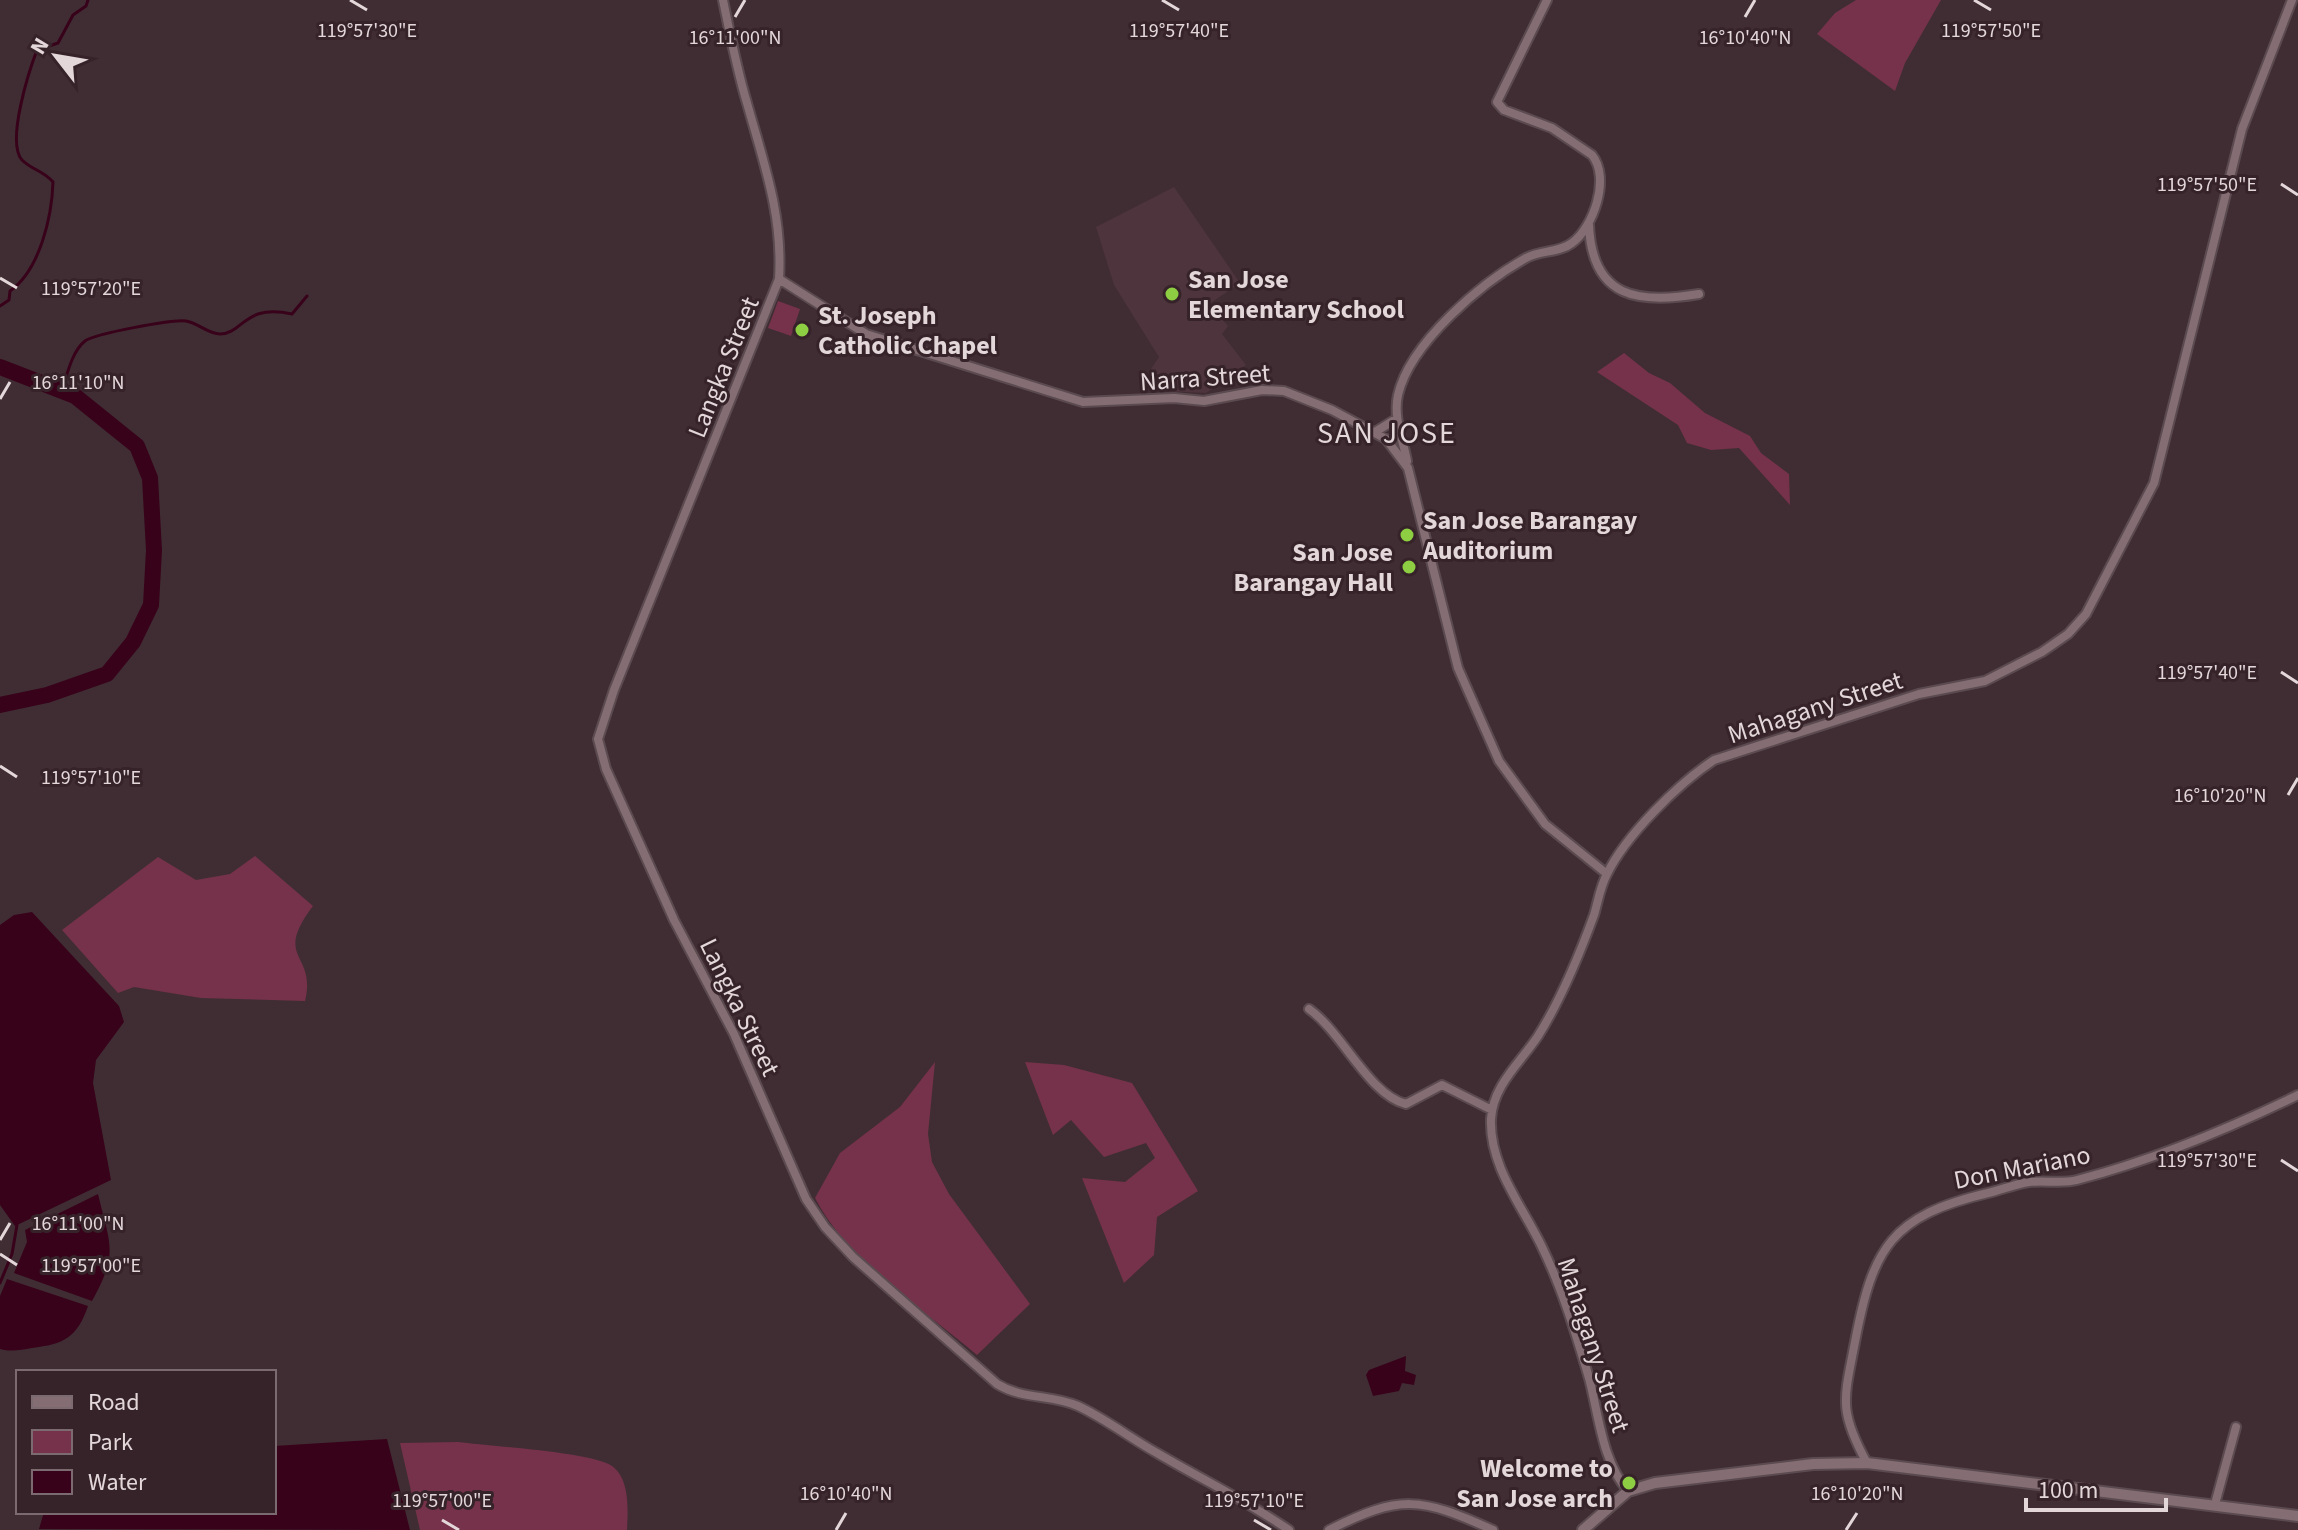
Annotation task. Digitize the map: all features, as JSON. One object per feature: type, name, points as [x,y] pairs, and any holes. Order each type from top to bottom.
[{"type":"street","points":[[723,0],[746,103],[777,207],[779,279]]},
{"type":"street","points":[[1408,468],[1396,419],[1402,384],[1451,314],[1477,290],[1527,257],[1567,247],[1583,235],[1588,224],[1599,183],[1596,159],[1565,135],[1504,110],[1497,102],[1547,0]]},
{"type":"street","name":"Mahagany Street","points":[[1628,1491],[1617,1478],[1607,1450],[1571,1320],[1548,1263],[1504,1176],[1492,1135],[1492,1110],[1498,1090],[1539,1035],[1568,982],[1607,874],[1640,829],[1677,790],[1714,760],[1919,694],[1985,681],[2042,652],[2068,634],[2086,614],[2154,483],[2242,129],[2292,0]]},
{"type":"street","points":[[1588,224],[1595,259],[1623,294],[1655,300],[1699,294]]},
{"type":"street","name":"Narra Street","points":[[779,279],[866,334],[1083,402],[1174,398],[1204,401],[1262,390],[1284,391],[1306,397],[1375,432],[1395,448],[1408,468],[1449,637],[1482,727],[1524,800],[1545,824],[1607,874]]},
{"type":"street","name":"Langka Street","points":[[779,279],[614,690],[598,739],[606,769],[674,920],[734,1034],[806,1199],[825,1227],[878,1281],[997,1384],[1018,1395],[1070,1403],[1105,1419],[1138,1443],[1216,1484],[1289,1530]]},
{"type":"street","points":[[1375,432],[1396,419]]},
{"type":"street","points":[[1309,1009],[1330,1026],[1379,1088],[1395,1101],[1406,1104],[1442,1085],[1492,1110]]},
{"type":"street","name":"Don Mariano","points":[[1867,1463],[1846,1422],[1849,1370],[1871,1273],[1903,1230],[1946,1202],[2027,1182],[2073,1181],[2114,1169],[2234,1125],[2298,1095]]},
{"type":"street","points":[[2215,1504],[2236,1427]]},
{"type":"street","points":[[1583,1530],[1628,1491],[1655,1483],[1813,1464],[1867,1463],[2298,1516]]},
{"type":"street","points":[[1329,1530],[1374,1508],[1402,1503],[1446,1509],[1493,1530]]},
{"type":"shaded area","name":"San Jose Elementary School","points":[[1174,187],[1240,283],[1209,304],[1228,326],[1222,334],[1246,365],[1206,393],[1164,391],[1151,369],[1159,357],[1114,285],[1096,227]]},
{"type":"green space","points":[[1856,0],[1941,0],[1905,63],[1895,91],[1817,34],[1835,13]]},
{"type":"green space","points":[[778,301],[800,309],[791,336],[768,328]]},
{"type":"green space","points":[[1624,353],[1649,373],[1670,383],[1705,413],[1750,436],[1761,453],[1789,474],[1790,505],[1739,448],[1711,450],[1687,443],[1678,425],[1597,372]]},
{"type":"green space","points":[[255,856],[313,906],[296,937],[298,955],[306,973],[305,1001],[201,998],[134,987],[118,993],[62,930],[158,857],[196,880],[230,874]]},
{"type":"green space","points":[[935,1062],[928,1134],[932,1162],[949,1194],[1030,1304],[977,1355],[867,1264],[829,1221],[815,1198],[840,1153],[900,1107]]},
{"type":"green space","points":[[1025,1062],[1064,1065],[1132,1083],[1198,1191],[1157,1217],[1154,1255],[1124,1283],[1082,1178],[1125,1182],[1155,1158],[1146,1143],[1104,1157],[1071,1120],[1053,1135]]},
{"type":"green space","points":[[458,1442],[563,1453],[612,1466],[625,1487],[627,1530],[420,1530],[400,1443]]},
{"type":"water","points":[[32,912],[119,1006],[124,1022],[96,1060],[93,1083],[111,1180],[15,1226],[0,1205],[0,925],[14,915]]},
{"type":"water","points":[[98,1194],[110,1248],[106,1271],[92,1301],[14,1273],[27,1242],[25,1230]]},
{"type":"water","points":[[7,1279],[88,1306],[79,1326],[68,1338],[53,1344],[16,1350],[0,1349],[0,1296]]},
{"type":"water","points":[[1406,1356],[1405,1371],[1416,1375],[1414,1385],[1402,1383],[1399,1391],[1373,1396],[1366,1375],[1369,1370]]},
{"type":"water","points":[[387,1439],[410,1530],[39,1529],[43,1514],[276,1514],[276,1446]]},
{"type":"waterway","points":[[0,306],[9,300],[10,291],[20,282],[37,256],[47,226],[52,196],[53,182],[22,160],[18,151],[16,138],[20,106],[29,74],[37,50],[58,43],[73,15],[86,6],[88,0]]},
{"type":"waterway","points":[[62,390],[77,351],[91,338],[178,321],[190,322],[216,334],[228,333],[254,315],[264,312],[292,314],[307,296]]},
{"type":"waterway","points":[[0,367],[75,396],[137,446],[150,478],[154,550],[151,605],[133,642],[107,674],[47,695],[0,705]]},
{"type":"waterway","points":[[0,1283],[12,1254],[17,1225]]},
{"type":"place","name":"San Jose Elementary School","points":[[1172,294]]},
{"type":"place","name":"St. Joseph Catholic Chapel","points":[[802,330]]},
{"type":"place","name":"San Jose Barangay Auditorium","points":[[1407,535]]},
{"type":"place","name":"San Jose Barangay Hall","points":[[1409,567]]},
{"type":"place","name":"Welcome to San Jose arch","points":[[1629,1483]]},
{"type":"district","name":"SAN JOSE","points":[[1387,433]]}]
